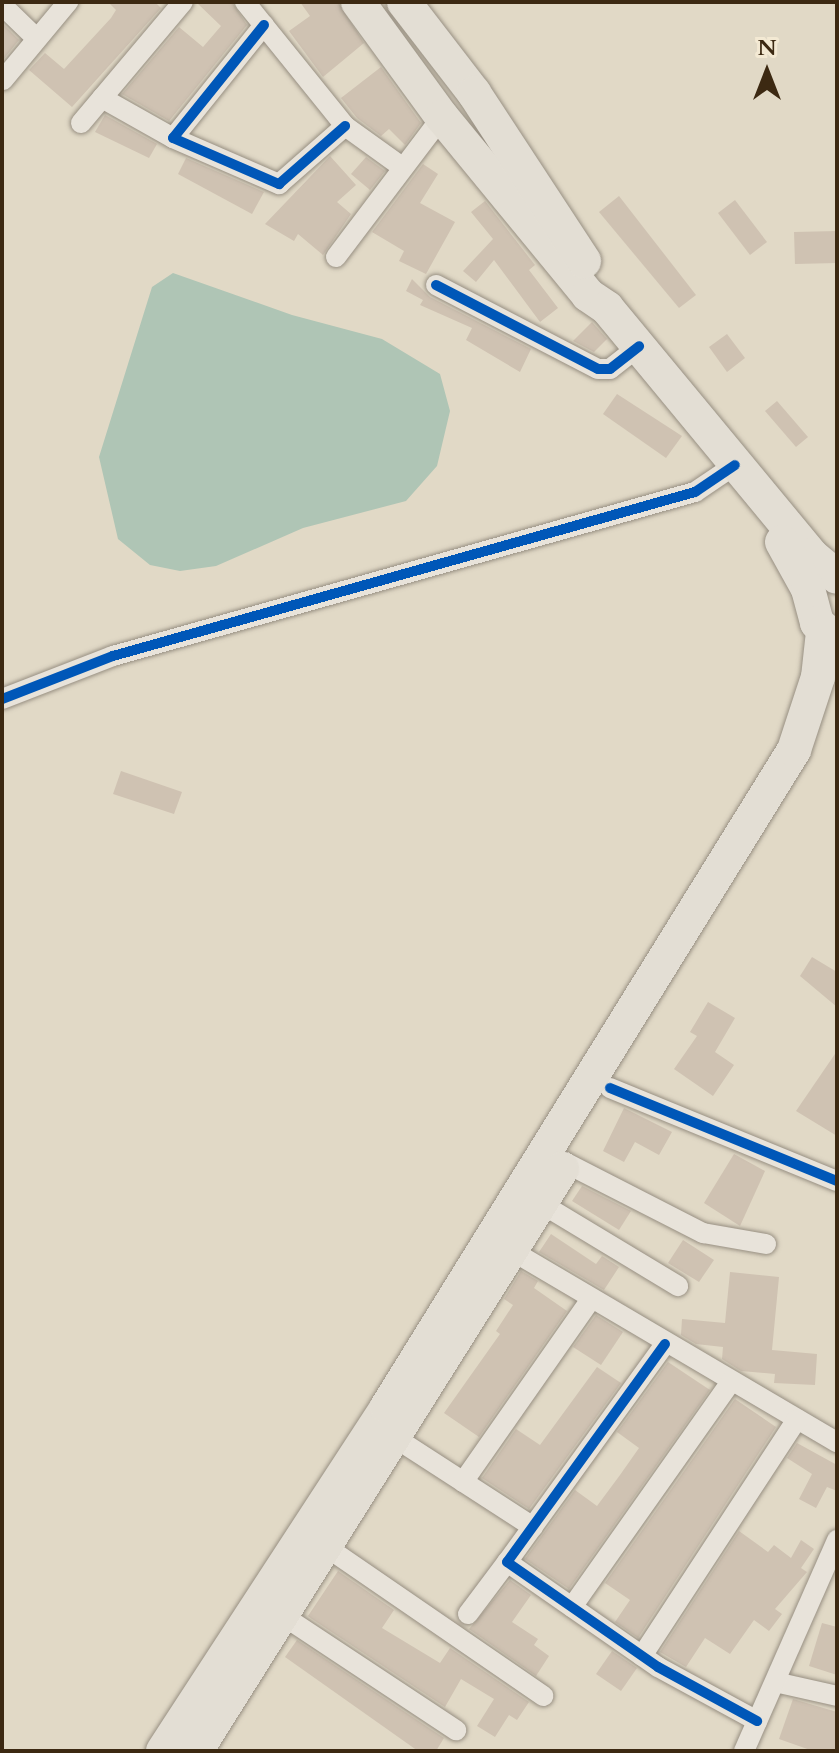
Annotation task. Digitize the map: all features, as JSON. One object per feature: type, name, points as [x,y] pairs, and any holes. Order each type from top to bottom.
[{"type":"highway","points":[[358,2],[442,117],[588,295],[607,308],[811,555],[837,577]]},
{"type":"highway","points":[[404,2],[474,93],[596,279],[607,308]]},
{"type":"highway","points":[[741,472],[808,589],[825,628]]},
{"type":"highway","points":[[163,1751],[387,1407],[794,750],[818,677],[825,628],[822,592],[837,583]]},
{"type":"highway","points":[[196,1751],[514,1252],[808,753],[837,691]]},
{"type":"street","points":[[3,80],[35,37],[68,2]]},
{"type":"street","points":[[245,2],[345,126],[402,167]]},
{"type":"street","points":[[2,5],[35,37]]},
{"type":"street","points":[[81,123],[173,6]]},
{"type":"street","points":[[173,138],[264,25]]},
{"type":"street","points":[[102,98],[173,138],[279,184],[345,126]]},
{"type":"street","points":[[336,257],[442,117]]},
{"type":"street","points":[[436,285],[598,369],[610,369],[639,346]]},
{"type":"street","points":[[2,699],[113,656],[695,492],[741,472]]},
{"type":"street","points":[[610,1088],[837,1181]]},
{"type":"street","points":[[566,1163],[703,1233],[766,1244]]},
{"type":"street","points":[[542,1204],[678,1286]]},
{"type":"street","points":[[514,1252],[665,1344],[837,1442]]},
{"type":"street","points":[[463,1482],[591,1299]]},
{"type":"street","points":[[468,1614],[665,1344]]},
{"type":"street","points":[[572,1607],[731,1382]]},
{"type":"street","points":[[642,1656],[797,1419]]},
{"type":"street","points":[[397,1439],[533,1527]]},
{"type":"street","points":[[744,1751],[837,1540]]},
{"type":"street","points":[[325,1546],[543,1696]]},
{"type":"street","points":[[507,1562],[642,1656],[757,1721]]},
{"type":"street","points":[[282,1615],[456,1730]]},
{"type":"street","points":[[775,1682],[837,1696]]},
{"type":"shaded area","points":[[173,273],[292,315],[382,339],[440,374],[450,411],[437,466],[406,501],[303,528],[216,566],[180,571],[150,565],[118,539],[99,457],[152,287]]},
{"type":"building","points":[[108,2],[155,2],[161,8],[72,107],[29,70],[45,53],[64,69],[111,18],[116,10]]},
{"type":"building","points":[[196,2],[232,2],[247,25],[169,121],[122,94],[179,27],[203,47],[221,26]]},
{"type":"building","points":[[300,2],[338,2],[364,43],[323,77],[289,31],[310,16]]},
{"type":"building","points":[[2,23],[19,40],[2,61]]},
{"type":"building","points":[[381,67],[421,123],[405,145],[389,129],[381,136],[357,118],[341,98]]},
{"type":"building","points":[[105,115],[157,144],[149,158],[95,132]]},
{"type":"building","points":[[330,156],[356,185],[337,202],[351,214],[323,255],[298,234],[294,241],[265,224]]},
{"type":"building","points":[[366,157],[385,171],[370,190],[351,174]]},
{"type":"building","points":[[186,158],[264,192],[252,214],[178,174]]},
{"type":"building","points":[[423,164],[438,174],[420,203],[455,222],[426,274],[399,261],[404,251],[372,232]]},
{"type":"building","points":[[619,196],[696,295],[679,308],[599,212]]},
{"type":"building","points":[[735,200],[767,242],[750,255],[718,213]]},
{"type":"building","points":[[485,201],[535,265],[529,270],[558,308],[540,322],[494,260],[476,282],[463,271],[493,239],[471,212]]},
{"type":"building","points":[[837,231],[837,263],[795,264],[794,232]]},
{"type":"building","points":[[412,279],[430,297],[531,349],[520,372],[466,340],[472,328],[420,305],[423,300],[406,291]]},
{"type":"building","points":[[592,322],[607,339],[594,352],[573,341]]},
{"type":"building","points":[[727,334],[745,358],[727,372],[709,347]]},
{"type":"building","points":[[617,394],[682,436],[666,458],[603,414]]},
{"type":"building","points":[[777,401],[808,437],[796,447],[765,411]]},
{"type":"building","points":[[121,771],[182,792],[174,814],[113,794]]},
{"type":"building","points":[[812,957],[837,972],[837,1007],[800,976]]},
{"type":"building","points":[[708,1002],[735,1018],[715,1052],[734,1065],[713,1096],[674,1069],[697,1036],[690,1032]]},
{"type":"building","points":[[837,1051],[837,1136],[796,1111]]},
{"type":"building","points":[[624,1108],[672,1132],[659,1155],[635,1142],[624,1162],[603,1151]]},
{"type":"building","points":[[734,1154],[765,1171],[740,1226],[704,1203]]},
{"type":"building","points":[[582,1186],[631,1211],[619,1230],[572,1201]]},
{"type":"building","points":[[551,1234],[596,1264],[602,1256],[619,1267],[604,1290],[539,1252]]},
{"type":"building","points":[[683,1240],[714,1260],[699,1282],[668,1263]]},
{"type":"building","points":[[521,1271],[538,1281],[534,1288],[567,1311],[479,1437],[444,1413],[500,1334],[496,1331],[513,1305],[504,1299]]},
{"type":"building","points":[[730,1272],[779,1277],[772,1350],[817,1354],[815,1385],[774,1383],[775,1374],[741,1371],[722,1359],[723,1347],[696,1344],[681,1335],[682,1319],[725,1323]]},
{"type":"building","points":[[596,1315],[623,1332],[601,1365],[573,1347]]},
{"type":"building","points":[[668,1362],[710,1390],[569,1589],[525,1559],[575,1490],[597,1506],[620,1475],[639,1448],[617,1432]]},
{"type":"building","points":[[597,1367],[621,1383],[529,1509],[482,1478],[516,1429],[540,1445]]},
{"type":"building","points":[[735,1399],[776,1427],[638,1638],[615,1622],[630,1600],[605,1583]]},
{"type":"building","points":[[797,1443],[837,1465],[837,1491],[827,1487],[816,1508],[799,1499],[812,1474],[787,1458]]},
{"type":"building","points":[[739,1531],[768,1552],[774,1545],[791,1558],[801,1540],[814,1549],[801,1568],[807,1572],[775,1609],[782,1614],[769,1631],[754,1620],[730,1654],[705,1638],[686,1667],[660,1652]]},
{"type":"building","points":[[338,1571],[394,1610],[382,1628],[440,1663],[450,1648],[529,1702],[517,1720],[509,1715],[495,1737],[477,1726],[494,1699],[461,1679],[445,1707],[308,1616]]},
{"type":"building","points":[[510,1580],[531,1595],[512,1622],[538,1639],[534,1645],[549,1656],[536,1676],[469,1629]]},
{"type":"building","points":[[822,1623],[837,1627],[837,1675],[809,1666]]},
{"type":"building","points":[[297,1640],[444,1738],[436,1751],[418,1751],[285,1657]]},
{"type":"building","points":[[612,1651],[637,1668],[621,1691],[596,1674]]},
{"type":"building","points":[[793,1699],[837,1712],[837,1751],[813,1751],[779,1739]]},
{"type":"cycle path","points":[[264,25],[173,138],[279,184],[345,126]]},
{"type":"cycle path","points":[[436,285],[598,369],[610,369],[639,346]]},
{"type":"cycle path","points":[[2,699],[113,656],[695,492],[735,465]]},
{"type":"cycle path","points":[[610,1088],[837,1181]]},
{"type":"cycle path","points":[[665,1344],[507,1562],[658,1667],[757,1721]]}]
